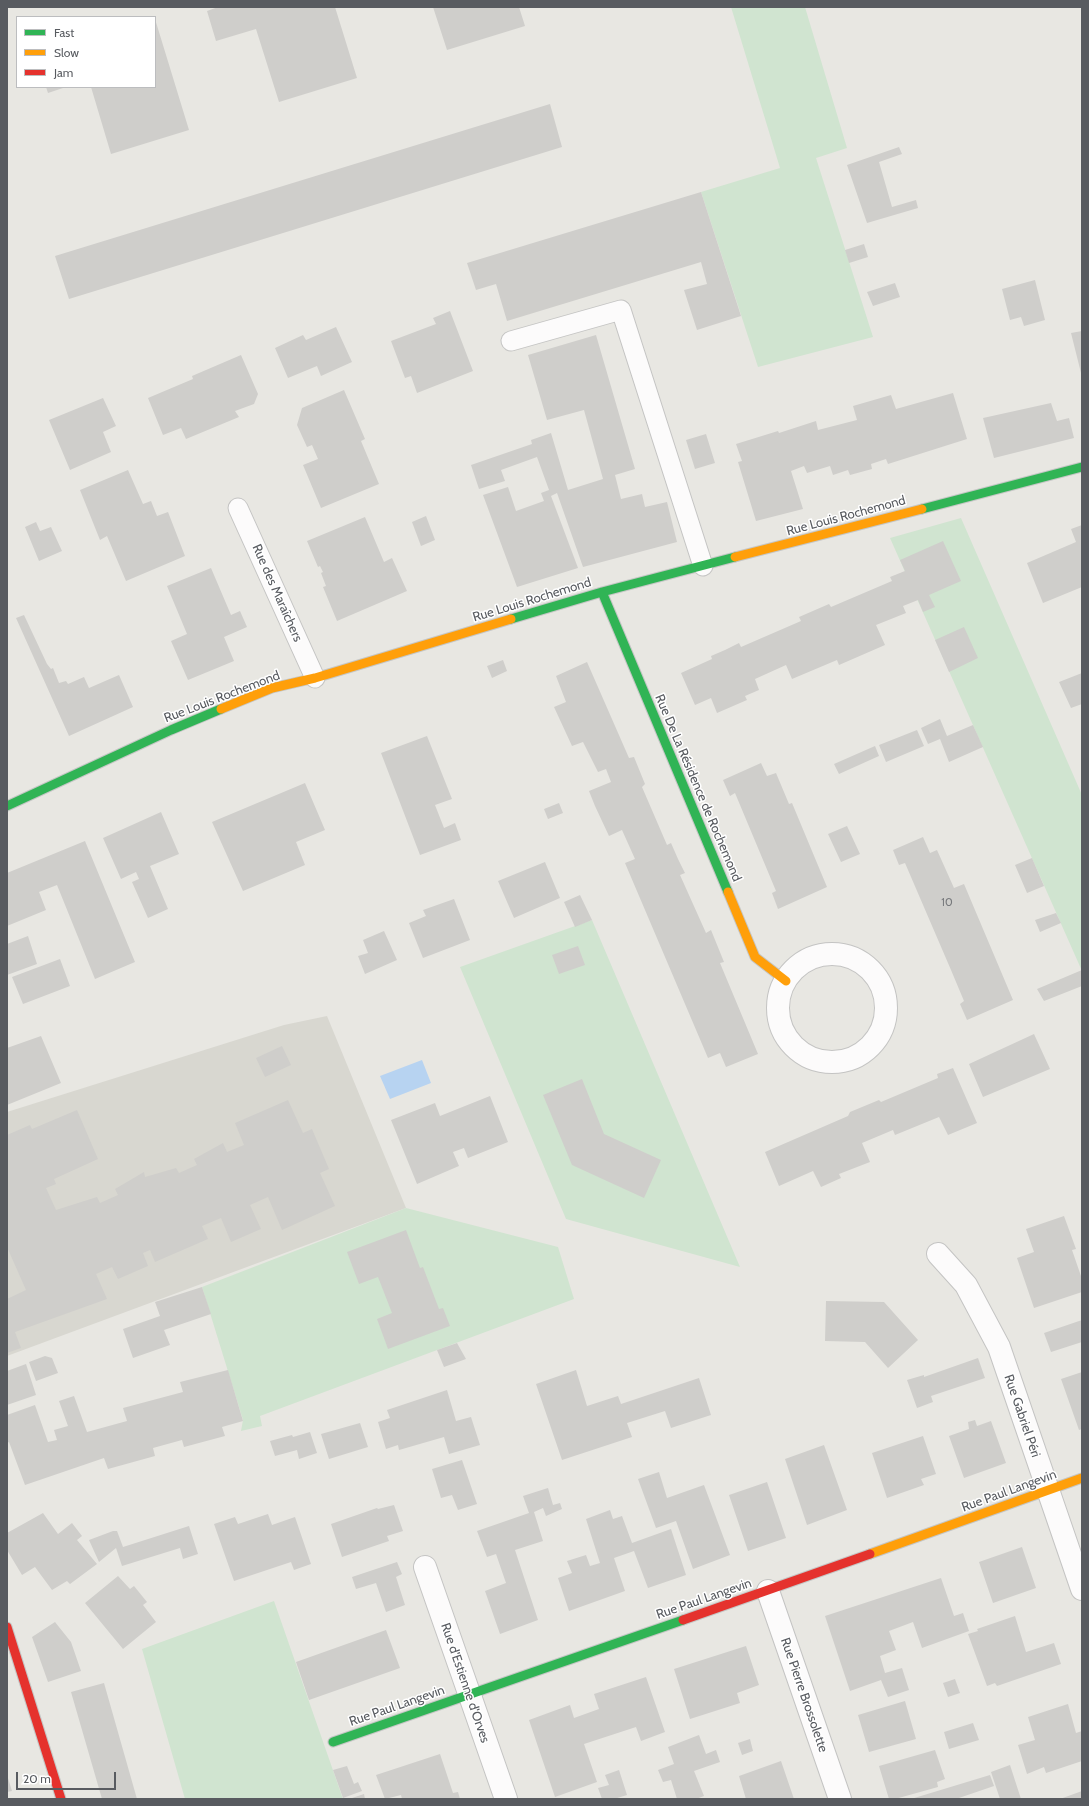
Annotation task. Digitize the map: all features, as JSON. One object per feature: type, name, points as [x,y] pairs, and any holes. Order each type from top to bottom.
[{"type":"street","name":"Rue Louis Rochemond","points":[[7,806],[171,730],[272,688],[315,678],[602,592],[1082,467]]},
{"type":"street","name":"Rue De La Résidence de Rochemond","points":[[602,592],[755,956],[786,981]]},
{"type":"street","points":[[837,954],[855,959],[869,968],[880,982],[886,999],[885,1017],[880,1034],[869,1048],[859,1054],[836,1062],[818,1060],[802,1053],[789,1041],[781,1025],[778,1007],[781,990],[786,981],[790,974],[803,962],[819,955],[837,954]]},
{"type":"street","name":"Rue Gabriel Péri","points":[[938,1254],[966,1285],[999,1347],[1082,1589]]},
{"type":"street","name":"Rue Paul Langevin","points":[[333,1742],[768,1591],[1082,1478]]},
{"type":"street","name":"Rue d'Estienne d'Orves","points":[[425,1567],[468,1694],[506,1799]]},
{"type":"street","name":"Rue Pierre Brossolette","points":[[768,1591],[840,1799]]},
{"type":"street","points":[[7,1627],[61,1799]]},
{"type":"lane","points":[[511,341],[621,310],[703,566]]},
{"type":"lane","name":"Rue des Maraîchers","points":[[238,508],[315,678]]},
{"type":"shaded area","points":[[327,1016],[406,1208],[7,1356],[7,1112],[284,1025]]},
{"type":"green space","points":[[731,7],[805,7],[847,148],[816,158],[873,337],[758,367],[701,192],[780,168]]},
{"type":"green space","points":[[961,518],[1082,795],[1082,971],[890,538]]},
{"type":"green space","points":[[592,920],[740,1267],[566,1219],[460,967]]},
{"type":"green space","points":[[406,1208],[558,1247],[574,1299],[260,1416],[262,1426],[241,1431],[243,1420],[202,1287]]},
{"type":"green space","points":[[274,1601],[343,1799],[185,1799],[142,1649]]},
{"type":"water","points":[[422,1060],[431,1083],[390,1099],[380,1076]]},
{"type":"building","points":[[218,7],[335,7],[357,78],[279,102],[256,29],[216,41],[207,11]]},
{"type":"building","points":[[433,7],[519,7],[525,26],[447,50]]},
{"type":"building","points":[[156,22],[189,130],[111,154],[91,88],[156,88]]},
{"type":"building","points":[[46,88],[63,88],[48,93]]},
{"type":"building","points":[[550,104],[562,147],[69,299],[55,256]]},
{"type":"building","points":[[899,147],[902,154],[879,162],[892,207],[916,200],[918,208],[867,223],[847,165]]},
{"type":"building","points":[[701,192],[741,316],[697,330],[684,290],[707,284],[701,262],[507,321],[496,284],[476,290],[467,263]]},
{"type":"building","points":[[864,244],[868,257],[849,263],[845,250]]},
{"type":"building","points":[[1035,280],[1045,320],[1024,326],[1021,317],[1010,320],[1002,289]]},
{"type":"building","points":[[895,283],[900,297],[873,306],[867,292]]},
{"type":"building","points":[[450,311],[473,371],[417,393],[411,376],[405,378],[391,341],[436,324],[433,318]]},
{"type":"building","points":[[336,327],[352,362],[321,376],[317,366],[288,378],[275,348],[303,335],[306,340]]},
{"type":"building","points":[[1082,331],[1082,373],[1081,373],[1071,333]]},
{"type":"building","points":[[596,335],[635,469],[615,475],[621,499],[642,494],[645,507],[667,502],[677,542],[583,567],[557,493],[551,496],[578,568],[517,587],[483,495],[508,487],[516,511],[544,501],[541,493],[549,490],[537,457],[501,470],[505,481],[479,489],[471,465],[532,444],[531,440],[551,433],[568,490],[603,479],[584,410],[547,420],[528,355]]},
{"type":"building","points":[[241,355],[258,394],[254,404],[235,411],[239,417],[186,439],[181,428],[163,435],[148,398],[193,379],[192,376]]},
{"type":"building","points":[[344,390],[365,439],[361,441],[379,484],[321,508],[303,465],[318,459],[312,445],[307,447],[297,425],[302,408]]},
{"type":"building","points":[[953,393],[967,439],[888,464],[886,459],[871,464],[872,469],[850,475],[848,470],[833,475],[830,466],[807,473],[804,466],[791,471],[803,509],[756,521],[738,462],[742,461],[736,444],[778,431],[779,433],[816,421],[818,430],[857,420],[853,406],[891,395],[896,409]]},
{"type":"building","points":[[103,398],[116,426],[103,432],[111,452],[70,470],[49,420]]},
{"type":"building","points":[[1051,403],[1057,421],[1069,418],[1074,438],[994,458],[983,418]]},
{"type":"building","points":[[706,434],[715,463],[695,469],[686,440]]},
{"type":"building","points":[[128,470],[143,504],[151,501],[157,516],[168,512],[185,556],[126,581],[107,536],[100,540],[80,490]]},
{"type":"building","points":[[426,516],[435,540],[421,546],[412,522]]},
{"type":"building","points":[[365,517],[384,562],[392,558],[407,591],[337,621],[323,587],[326,586],[321,573],[323,572],[320,566],[318,567],[307,541]]},
{"type":"building","points":[[36,522],[40,531],[51,527],[62,551],[39,561],[25,527]]},
{"type":"building","points":[[1082,525],[1082,587],[1043,603],[1027,563],[1076,542],[1071,529]]},
{"type":"building","points":[[943,541],[961,581],[929,595],[935,607],[923,612],[918,600],[903,606],[906,613],[876,625],[885,645],[839,665],[837,660],[792,679],[786,665],[755,679],[759,690],[745,696],[747,700],[717,713],[711,698],[695,705],[681,673],[712,659],[711,656],[739,643],[741,647],[801,621],[799,617],[829,604],[831,607],[892,581],[890,577],[905,571],[900,560]]},
{"type":"building","points":[[211,568],[231,615],[240,611],[247,627],[224,637],[234,661],[188,680],[171,641],[187,634],[167,586]]},
{"type":"building","points":[[24,615],[47,664],[51,669],[53,668],[59,683],[66,681],[68,684],[84,677],[89,688],[119,675],[133,707],[69,736],[16,618]]},
{"type":"building","points":[[964,627],[978,658],[949,672],[935,640]]},
{"type":"building","points":[[503,660],[507,671],[492,678],[487,666]]},
{"type":"building","points":[[587,662],[629,758],[634,757],[645,784],[642,787],[667,845],[671,843],[685,873],[680,875],[706,933],[711,930],[724,962],[720,963],[758,1054],[726,1067],[720,1053],[708,1058],[625,863],[635,859],[622,830],[609,836],[595,806],[589,791],[611,782],[606,769],[598,772],[583,742],[572,746],[554,707],[566,702],[556,676]]},
{"type":"building","points":[[1082,673],[1082,704],[1071,708],[1059,682]]},
{"type":"building","points":[[940,719],[947,736],[973,725],[983,747],[949,762],[940,739],[928,744],[921,728]]},
{"type":"building","points":[[917,730],[924,746],[886,762],[879,745]]},
{"type":"building","points":[[427,736],[452,799],[435,805],[444,828],[455,823],[461,840],[420,855],[381,753]]},
{"type":"building","points":[[875,746],[879,756],[839,774],[834,764]]},
{"type":"building","points":[[761,763],[767,776],[776,773],[789,804],[792,803],[827,887],[778,909],[772,893],[776,891],[735,793],[730,796],[723,780]]},
{"type":"building","points":[[305,783],[325,830],[296,842],[305,865],[243,891],[212,822]]},
{"type":"building","points":[[559,803],[563,813],[548,819],[544,809]]},
{"type":"building","points":[[161,812],[179,854],[150,866],[168,909],[148,918],[132,882],[139,879],[136,872],[121,879],[103,838]]},
{"type":"building","points":[[847,826],[860,854],[841,862],[828,834]]},
{"type":"building","points":[[923,837],[930,853],[937,850],[954,888],[964,884],[1013,1000],[967,1020],[960,1004],[964,1001],[905,863],[899,865],[893,850]]},
{"type":"building","points":[[85,841],[135,962],[95,979],[57,885],[39,892],[46,910],[7,926],[7,873]]},
{"type":"building","points":[[1032,858],[1044,886],[1027,893],[1015,865]]},
{"type":"building","points":[[545,862],[560,898],[514,918],[498,881]]},
{"type":"building","points":[[580,895],[592,920],[575,927],[564,902]]},
{"type":"building","points":[[454,899],[470,940],[423,958],[409,923],[426,916],[423,910]]},
{"type":"building","points":[[1056,913],[1061,923],[1040,932],[1035,920]]},
{"type":"building","points":[[384,931],[397,960],[365,974],[358,956],[368,953],[363,940]]},
{"type":"building","points":[[28,936],[37,964],[7,975],[7,944]]},
{"type":"building","points":[[578,946],[585,965],[559,974],[552,955]]},
{"type":"building","points":[[60,959],[70,986],[23,1004],[12,977]]},
{"type":"building","points":[[1082,970],[1082,986],[1044,1001],[1037,989]]},
{"type":"building","points":[[1034,1034],[1050,1069],[983,1097],[969,1064]]},
{"type":"building","points":[[41,1036],[61,1083],[7,1105],[7,1048]]},
{"type":"building","points":[[282,1046],[291,1065],[265,1077],[256,1058]]},
{"type":"building","points":[[953,1068],[977,1123],[948,1135],[939,1117],[895,1135],[893,1130],[862,1143],[870,1162],[839,1174],[841,1178],[821,1187],[813,1171],[779,1186],[765,1152],[848,1116],[850,1112],[879,1100],[881,1102],[938,1078],[937,1074]]},
{"type":"building","points":[[582,1079],[604,1134],[661,1160],[644,1198],[572,1165],[543,1095]]},
{"type":"building","points":[[490,1096],[508,1142],[468,1158],[464,1148],[453,1152],[459,1166],[417,1184],[391,1120],[435,1103],[440,1116]]},
{"type":"building","points":[[288,1100],[303,1133],[312,1129],[329,1169],[320,1173],[335,1206],[282,1230],[268,1197],[250,1205],[261,1229],[231,1242],[221,1218],[202,1226],[208,1239],[155,1262],[150,1250],[143,1253],[148,1266],[118,1279],[112,1267],[96,1274],[107,1299],[15,1332],[21,1348],[7,1353],[7,1299],[26,1290],[7,1247],[7,1135],[30,1125],[32,1129],[77,1110],[98,1159],[54,1179],[56,1184],[46,1188],[56,1210],[97,1197],[100,1203],[118,1195],[115,1189],[144,1172],[145,1177],[176,1168],[179,1173],[197,1165],[194,1159],[223,1143],[227,1152],[244,1145],[235,1123]]},
{"type":"building","points":[[1064,1216],[1076,1249],[1072,1250],[1082,1279],[1082,1292],[1034,1308],[1017,1258],[1034,1252],[1026,1229]]},
{"type":"building","points":[[406,1230],[420,1268],[423,1267],[439,1309],[443,1308],[450,1326],[388,1349],[377,1319],[392,1313],[378,1277],[359,1284],[347,1252]]},
{"type":"building","points":[[202,1287],[211,1314],[164,1330],[170,1345],[133,1358],[123,1329],[160,1316],[155,1302]]},
{"type":"building","points":[[826,1301],[884,1302],[918,1340],[888,1368],[865,1342],[825,1341]]},
{"type":"building","points":[[1082,1320],[1082,1342],[1051,1352],[1044,1333]]},
{"type":"building","points":[[457,1343],[466,1359],[444,1367],[437,1350]]},
{"type":"building","points":[[45,1356],[52,1358],[58,1373],[36,1381],[29,1362]]},
{"type":"building","points":[[978,1358],[985,1378],[931,1396],[933,1402],[917,1408],[907,1380],[924,1375],[924,1377]]},
{"type":"building","points":[[26,1364],[36,1395],[7,1405],[7,1371]]},
{"type":"building","points":[[228,1370],[243,1421],[222,1427],[225,1436],[184,1447],[182,1440],[153,1448],[155,1456],[108,1469],[104,1458],[25,1485],[9,1442],[7,1443],[7,1415],[35,1405],[48,1442],[57,1440],[54,1430],[68,1426],[59,1401],[74,1396],[87,1432],[127,1421],[123,1408],[183,1392],[180,1382]]},
{"type":"building","points":[[576,1370],[587,1406],[618,1396],[621,1404],[699,1378],[711,1415],[671,1428],[665,1411],[627,1423],[632,1437],[562,1460],[536,1384]]},
{"type":"building","points":[[1082,1372],[1082,1429],[1079,1430],[1061,1379]]},
{"type":"building","points":[[447,1390],[456,1421],[471,1417],[480,1445],[449,1454],[444,1437],[399,1450],[398,1445],[386,1449],[378,1422],[390,1418],[387,1410]]},
{"type":"building","points":[[975,1420],[977,1426],[991,1421],[1006,1463],[964,1478],[949,1436],[969,1429],[968,1422]]},
{"type":"building","points":[[360,1423],[368,1447],[329,1459],[321,1434]]},
{"type":"building","points":[[310,1432],[317,1453],[299,1459],[297,1450],[275,1456],[270,1441]]},
{"type":"building","points":[[923,1436],[936,1474],[921,1479],[924,1485],[887,1498],[872,1453]]},
{"type":"building","points":[[824,1445],[847,1510],[807,1525],[785,1459]]},
{"type":"building","points":[[462,1460],[477,1504],[458,1510],[452,1495],[441,1498],[432,1469]]},
{"type":"building","points":[[659,1472],[667,1498],[704,1485],[730,1555],[693,1569],[676,1521],[656,1528],[638,1479]]},
{"type":"building","points":[[767,1482],[786,1538],[748,1551],[729,1495]]},
{"type":"building","points":[[548,1488],[553,1505],[560,1503],[562,1509],[546,1516],[543,1508],[534,1512],[543,1541],[515,1550],[538,1620],[500,1634],[485,1591],[506,1583],[496,1554],[487,1557],[477,1531],[529,1513],[523,1496]]},
{"type":"building","points":[[394,1505],[403,1531],[387,1536],[389,1541],[342,1557],[331,1524],[377,1508]]},
{"type":"building","points":[[610,1510],[613,1519],[622,1516],[632,1543],[671,1529],[686,1575],[648,1588],[634,1551],[614,1558],[625,1591],[569,1611],[558,1578],[572,1573],[567,1561],[586,1555],[590,1566],[600,1563],[586,1519]]},
{"type":"building","points":[[43,1513],[58,1534],[72,1523],[82,1536],[77,1540],[97,1564],[70,1584],[67,1581],[52,1590],[35,1567],[22,1575],[7,1550],[7,1533]]},
{"type":"building","points":[[268,1514],[272,1525],[295,1517],[311,1564],[294,1570],[291,1562],[234,1581],[214,1524],[235,1517],[238,1524]]},
{"type":"building","points":[[189,1526],[198,1554],[183,1559],[180,1548],[122,1566],[116,1548],[99,1562],[89,1540],[113,1531],[117,1531],[123,1547]]},
{"type":"building","points":[[1022,1547],[1036,1588],[993,1603],[979,1562]]},
{"type":"building","points":[[397,1562],[402,1574],[396,1577],[405,1605],[386,1612],[376,1583],[356,1589],[352,1577]]},
{"type":"building","points":[[118,1576],[130,1589],[134,1586],[147,1602],[143,1605],[156,1622],[123,1649],[85,1603]]},
{"type":"building","points":[[941,1578],[954,1616],[963,1613],[969,1631],[922,1648],[913,1622],[889,1631],[896,1650],[880,1656],[885,1673],[902,1668],[909,1690],[888,1697],[881,1680],[850,1691],[825,1616]]},
{"type":"building","points":[[1015,1616],[1026,1652],[1054,1643],[1061,1664],[997,1686],[995,1683],[987,1686],[968,1634],[978,1631],[977,1629]]},
{"type":"building","points":[[55,1622],[71,1642],[81,1671],[48,1682],[32,1637]]},
{"type":"building","points":[[386,1630],[400,1668],[309,1700],[296,1662]]},
{"type":"building","points":[[746,1646],[759,1685],[737,1693],[740,1703],[690,1719],[674,1669]]},
{"type":"building","points":[[646,1677],[665,1732],[641,1741],[636,1727],[584,1744],[597,1782],[555,1797],[529,1720],[570,1705],[574,1718],[599,1709],[594,1694]]},
{"type":"building","points":[[955,1679],[960,1693],[948,1697],[943,1683]]},
{"type":"building","points":[[104,1683],[137,1799],[102,1799],[71,1692]]},
{"type":"building","points":[[905,1701],[916,1739],[869,1752],[858,1715]]},
{"type":"building","points":[[1068,1704],[1076,1733],[1082,1731],[1082,1761],[1046,1773],[1044,1767],[1027,1774],[1018,1745],[1035,1740],[1028,1717]]},
{"type":"building","points":[[973,1723],[979,1740],[949,1749],[944,1732]]},
{"type":"building","points":[[699,1735],[706,1754],[716,1750],[720,1762],[694,1771],[704,1796],[696,1799],[677,1799],[671,1780],[663,1782],[658,1770],[674,1764],[668,1747]]},
{"type":"building","points":[[750,1739],[753,1751],[742,1755],[738,1743]]},
{"type":"building","points":[[935,1750],[945,1779],[937,1782],[938,1787],[895,1799],[889,1799],[879,1766]]},
{"type":"building","points":[[440,1754],[453,1793],[458,1792],[460,1799],[402,1799],[401,1795],[385,1799],[376,1775]]},
{"type":"building","points":[[781,1761],[794,1799],[746,1799],[739,1776]]},
{"type":"building","points":[[1010,1765],[1021,1799],[1000,1799],[991,1772]]},
{"type":"building","points":[[347,1766],[354,1784],[358,1782],[362,1791],[343,1798],[333,1770]]},
{"type":"building","points":[[619,1770],[627,1795],[614,1799],[602,1799],[598,1788],[609,1785],[605,1775]]},
{"type":"building","points":[[7,1775],[12,1791],[7,1792]]},
{"type":"building","points":[[990,1775],[994,1786],[956,1799],[911,1799]]},
{"type":"building","points":[[1082,1791],[1082,1799],[1060,1799]]},
{"type":"building","points":[[364,1794],[365,1799],[349,1799]]},
{"type":"traffic: fast","points":[[922,509],[1082,467]]},
{"type":"traffic: fast","points":[[511,619],[602,592],[735,557]]},
{"type":"traffic: fast","points":[[602,592],[728,892]]},
{"type":"traffic: fast","points":[[7,806],[171,730],[221,709]]},
{"type":"traffic: fast","points":[[333,1742],[683,1620]]},
{"type":"traffic: slow","points":[[735,557],[922,509]]},
{"type":"traffic: slow","points":[[221,709],[272,688],[315,678],[511,619]]},
{"type":"traffic: slow","points":[[728,892],[755,957],[786,981]]},
{"type":"traffic: slow","points":[[870,1554],[1082,1478]]},
{"type":"traffic: jam","points":[[683,1620],[870,1554]]},
{"type":"traffic: jam","points":[[7,1627],[61,1799]]}]
